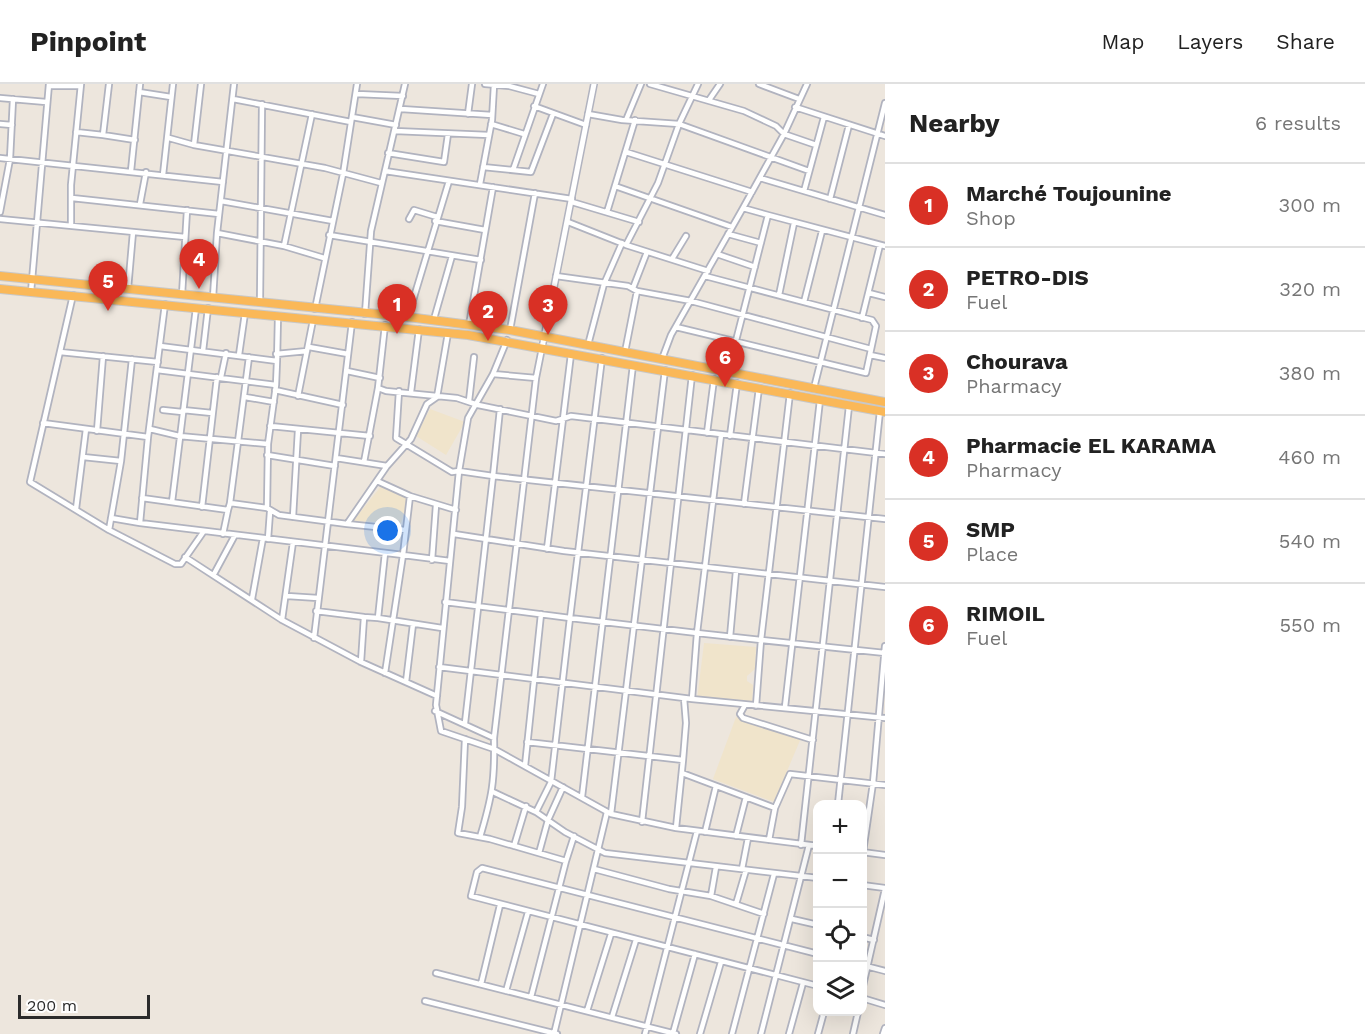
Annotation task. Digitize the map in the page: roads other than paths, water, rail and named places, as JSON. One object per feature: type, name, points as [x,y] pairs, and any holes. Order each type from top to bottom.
[{"type":"highway","points":[[0,276],[408,317],[510,330],[885,402]]},
{"type":"highway","points":[[0,289],[385,325],[507,340],[883,412]]},
{"type":"street","points":[[104,135],[109,84]]},
{"type":"street","points":[[131,171],[140,84]]},
{"type":"street","points":[[164,175],[173,84]]},
{"type":"street","points":[[194,144],[201,84]]},
{"type":"street","points":[[213,298],[217,233],[234,84]]},
{"type":"street","points":[[315,309],[343,174],[357,84]]},
{"type":"street","points":[[365,314],[371,243],[381,183],[401,109],[405,84]]},
{"type":"street","points":[[468,114],[472,84]]},
{"type":"street","points":[[485,84],[539,94]]},
{"type":"street","points":[[513,170],[543,84]]},
{"type":"street","points":[[480,837],[493,792],[494,738],[536,378],[594,84]]},
{"type":"street","points":[[626,120],[641,84]]},
{"type":"street","points":[[650,84],[744,111],[776,126],[784,134],[816,146]]},
{"type":"street","points":[[588,345],[604,284],[651,198],[666,165],[679,124],[698,84]]},
{"type":"street","points":[[709,100],[720,84]]},
{"type":"street","points":[[760,84],[799,99]]},
{"type":"street","points":[[662,359],[676,327],[784,134],[807,84]]},
{"type":"street","points":[[31,292],[40,161],[49,85],[80,85],[71,226]]},
{"type":"street","points":[[480,184],[491,124],[494,85]]},
{"type":"street","points":[[139,92],[171,97]]},
{"type":"street","points":[[357,94],[403,96]]},
{"type":"street","points":[[0,98],[46,102]]},
{"type":"street","points":[[0,212],[10,159],[13,99]]},
{"type":"street","points":[[233,99],[312,114],[396,124]]},
{"type":"street","points":[[814,388],[824,337],[834,310],[885,103]]},
{"type":"street","points":[[260,303],[262,104]]},
{"type":"street","points":[[534,106],[586,125]]},
{"type":"street","points":[[795,107],[885,135]]},
{"type":"street","points":[[401,109],[492,115]]},
{"type":"street","points":[[284,246],[312,114]]},
{"type":"street","points":[[483,167],[531,172],[554,114]]},
{"type":"street","points":[[588,114],[626,120],[679,124],[729,140],[809,171]]},
{"type":"street","points":[[804,191],[824,117]]},
{"type":"street","points":[[607,212],[636,120]]},
{"type":"street","points":[[0,124],[12,125]]},
{"type":"street","points":[[491,124],[524,134]]},
{"type":"street","points":[[830,199],[849,125]]},
{"type":"street","points":[[394,131],[489,135]]},
{"type":"street","points":[[76,132],[135,140]]},
{"type":"street","points":[[388,153],[444,162],[448,134]]},
{"type":"street","points":[[169,138],[260,155],[381,183]]},
{"type":"street","points":[[626,152],[752,192]]},
{"type":"street","points":[[0,158],[223,182]]},
{"type":"street","points":[[385,171],[535,193],[572,201],[639,222]]},
{"type":"street","points":[[140,204],[146,172]]},
{"type":"street","points":[[760,178],[885,215]]},
{"type":"street","points":[[408,317],[448,181]]},
{"type":"street","points":[[615,186],[732,228]]},
{"type":"street","points":[[469,325],[493,187]]},
{"type":"street","points":[[510,330],[535,193]]},
{"type":"street","points":[[72,198],[219,214]]},
{"type":"street","points":[[221,201],[333,221]]},
{"type":"street","points":[[743,208],[794,224],[882,246],[862,318]]},
{"type":"street","points":[[182,295],[187,210]]},
{"type":"street","points":[[409,219],[414,210],[436,219],[485,230]]},
{"type":"street","points":[[729,372],[741,314],[750,288],[768,215]]},
{"type":"street","points":[[0,219],[185,237]]},
{"type":"street","points":[[568,222],[707,274],[750,288],[872,320],[876,326],[866,374],[676,327]]},
{"type":"street","points":[[778,295],[794,224]]},
{"type":"street","points":[[804,302],[822,231]]},
{"type":"street","points":[[128,290],[133,232]]},
{"type":"street","points":[[217,233],[284,246],[324,258]]},
{"type":"street","points":[[728,234],[761,243]]},
{"type":"street","points":[[329,236],[481,260]]},
{"type":"street","points":[[672,259],[686,236]]},
{"type":"street","points":[[625,352],[635,290],[647,252]]},
{"type":"street","points":[[717,254],[755,267]]},
{"type":"street","points":[[434,320],[452,256]]},
{"type":"street","points":[[556,276],[691,301],[871,349]]},
{"type":"street","points":[[869,292],[885,297]]},
{"type":"street","points":[[73,295],[30,482],[109,530],[175,564],[181,564],[204,531]]},
{"type":"street","points":[[140,523],[148,437],[165,304]]},
{"type":"street","points":[[172,502],[196,307]]},
{"type":"street","points":[[203,351],[208,308]]},
{"type":"street","points":[[239,355],[245,313]]},
{"type":"street","points":[[252,599],[266,538],[269,510],[267,455],[274,402],[278,316]]},
{"type":"street","points":[[298,396],[313,320]]},
{"type":"street","points":[[314,638],[352,322]]},
{"type":"street","points":[[364,462],[380,378],[385,325]]},
{"type":"street","points":[[411,392],[419,329]]},
{"type":"street","points":[[347,524],[387,466],[407,445],[427,404],[437,397],[448,333]]},
{"type":"street","points":[[507,340],[478,405],[469,414],[459,471],[435,711],[443,733],[494,749],[609,813],[676,828],[813,845]]},
{"type":"street","points":[[160,346],[277,361]]},
{"type":"street","points":[[276,354],[308,349],[348,354]]},
{"type":"street","points":[[60,352],[158,362]]},
{"type":"street","points":[[547,549],[565,417],[571,352]]},
{"type":"street","points":[[202,507],[212,413],[226,353]]},
{"type":"street","points":[[870,355],[885,358]]},
{"type":"street","points":[[98,431],[104,356]]},
{"type":"street","points":[[223,534],[230,503],[249,357]]},
{"type":"street","points":[[469,401],[474,357]]},
{"type":"street","points":[[536,812],[551,782],[561,682],[602,358]]},
{"type":"street","points":[[109,530],[121,461],[132,359]]},
{"type":"street","points":[[582,797],[593,686],[611,557],[633,363]]},
{"type":"street","points":[[157,370],[247,381],[298,396],[343,405]]},
{"type":"street","points":[[347,370],[380,378]]},
{"type":"street","points":[[425,1001],[555,1034],[560,1004],[582,926],[598,850],[609,813],[665,370]]},
{"type":"street","points":[[493,374],[536,378]]},
{"type":"street","points":[[642,822],[692,375]]},
{"type":"street","points":[[707,433],[714,379]]},
{"type":"street","points":[[730,436],[737,383]]},
{"type":"street","points":[[378,388],[469,401],[478,405],[532,414],[556,421],[565,417],[626,423],[885,454]]},
{"type":"street","points":[[744,504],[759,388]]},
{"type":"street","points":[[399,392],[396,438],[447,471],[885,519]]},
{"type":"street","points":[[756,706],[767,574],[790,393]]},
{"type":"street","points":[[245,398],[274,402]]},
{"type":"street","points":[[785,707],[798,577],[820,400]]},
{"type":"street","points":[[801,845],[849,406]]},
{"type":"street","points":[[465,723],[500,409]]},
{"type":"street","points":[[163,410],[212,413]]},
{"type":"street","points":[[838,800],[874,453],[883,412]]},
{"type":"street","points":[[43,423],[148,437]]},
{"type":"street","points":[[270,426],[370,436]]},
{"type":"street","points":[[76,509],[86,429]]},
{"type":"street","points":[[150,429],[179,436],[268,444]]},
{"type":"street","points":[[293,517],[298,430]]},
{"type":"street","points":[[692,699],[704,567],[721,435]]},
{"type":"street","points":[[267,455],[335,466]]},
{"type":"street","points":[[83,457],[121,461]]},
{"type":"street","points":[[336,458],[387,466]]},
{"type":"street","points":[[377,482],[410,496],[456,510]]},
{"type":"street","points":[[385,674],[410,496]]},
{"type":"street","points":[[142,498],[228,510]]},
{"type":"street","points":[[230,503],[293,517],[405,530]]},
{"type":"street","points":[[432,560],[436,505]]},
{"type":"street","points":[[111,518],[450,561]]},
{"type":"street","points":[[454,534],[578,553],[885,587]]},
{"type":"street","points":[[214,574],[235,535]]},
{"type":"street","points":[[282,620],[293,542]]},
{"type":"street","points":[[378,618],[385,553]]},
{"type":"street","points":[[185,557],[314,638],[385,674],[437,696]]},
{"type":"street","points":[[730,637],[736,571]]},
{"type":"street","points":[[287,596],[318,598]]},
{"type":"street","points":[[446,602],[634,626],[885,653]]},
{"type":"street","points":[[316,611],[442,628]]},
{"type":"street","points":[[525,766],[542,614]]},
{"type":"street","points":[[361,662],[364,617]]},
{"type":"street","points":[[406,682],[413,624]]},
{"type":"street","points":[[867,824],[873,783],[885,646]]},
{"type":"street","points":[[439,667],[692,699],[885,718]]},
{"type":"street","points":[[676,828],[686,723],[684,698]]},
{"type":"street","points":[[745,705],[740,714],[743,718],[813,740]]},
{"type":"street","points":[[435,711],[494,738]]},
{"type":"street","points":[[465,740],[462,807],[457,832],[566,861]]},
{"type":"street","points":[[527,742],[683,760]]},
{"type":"street","points":[[682,773],[775,807]]},
{"type":"street","points":[[769,840],[775,807],[790,774],[885,785]]},
{"type":"street","points":[[705,832],[716,786]]},
{"type":"street","points":[[539,854],[548,820],[563,787]]},
{"type":"street","points":[[493,792],[526,806],[598,850],[688,864],[813,878]]},
{"type":"street","points":[[736,836],[746,797]]},
{"type":"street","points":[[514,846],[526,806]]},
{"type":"street","points":[[645,1034],[697,831]]},
{"type":"street","points":[[531,997],[574,836]]},
{"type":"street","points":[[736,904],[748,838]]},
{"type":"street","points":[[761,1034],[809,845]]},
{"type":"street","points":[[867,853],[885,855]]},
{"type":"street","points":[[711,896],[716,867]]},
{"type":"street","points":[[813,953],[675,916],[588,897],[479,869],[471,897],[813,985]]},
{"type":"street","points":[[594,869],[669,889],[711,896],[764,914]]},
{"type":"street","points":[[732,1034],[774,874]]},
{"type":"street","points":[[867,886],[885,889],[867,963]]},
{"type":"street","points":[[481,984],[500,905]]},
{"type":"street","points":[[506,991],[528,912]]},
{"type":"street","points":[[792,919],[813,924]]},
{"type":"street","points":[[587,1011],[611,934]]},
{"type":"street","points":[[867,938],[874,940]]},
{"type":"street","points":[[612,1017],[636,940]]},
{"type":"street","points":[[436,973],[675,1033],[695,954]]},
{"type":"street","points":[[700,1034],[721,962]]},
{"type":"street","points":[[867,966],[885,971]]},
{"type":"street","points":[[789,1034],[803,982]]},
{"type":"street","points":[[867,1000],[885,1005]]},
{"type":"street","points":[[818,1034],[823,1016]]},
{"type":"street","points":[[853,1034],[857,1016]]},
{"type":"street","points":[[523,1034],[525,1026]]},
{"type":"street","points":[[884,1034],[885,1028]]},
{"type":"place","name":"Pharmacie EL KARAMA","points":[[199,289]]},
{"type":"place","name":"SMP","points":[[108,311]]},
{"type":"place","name":"Marché Toujounine","points":[[397,334]]},
{"type":"place","name":"Chourava","points":[[548,335]]},
{"type":"place","name":"PETRO-DIS","points":[[488,341]]},
{"type":"place","name":"RIMOIL","points":[[725,387]]}]
